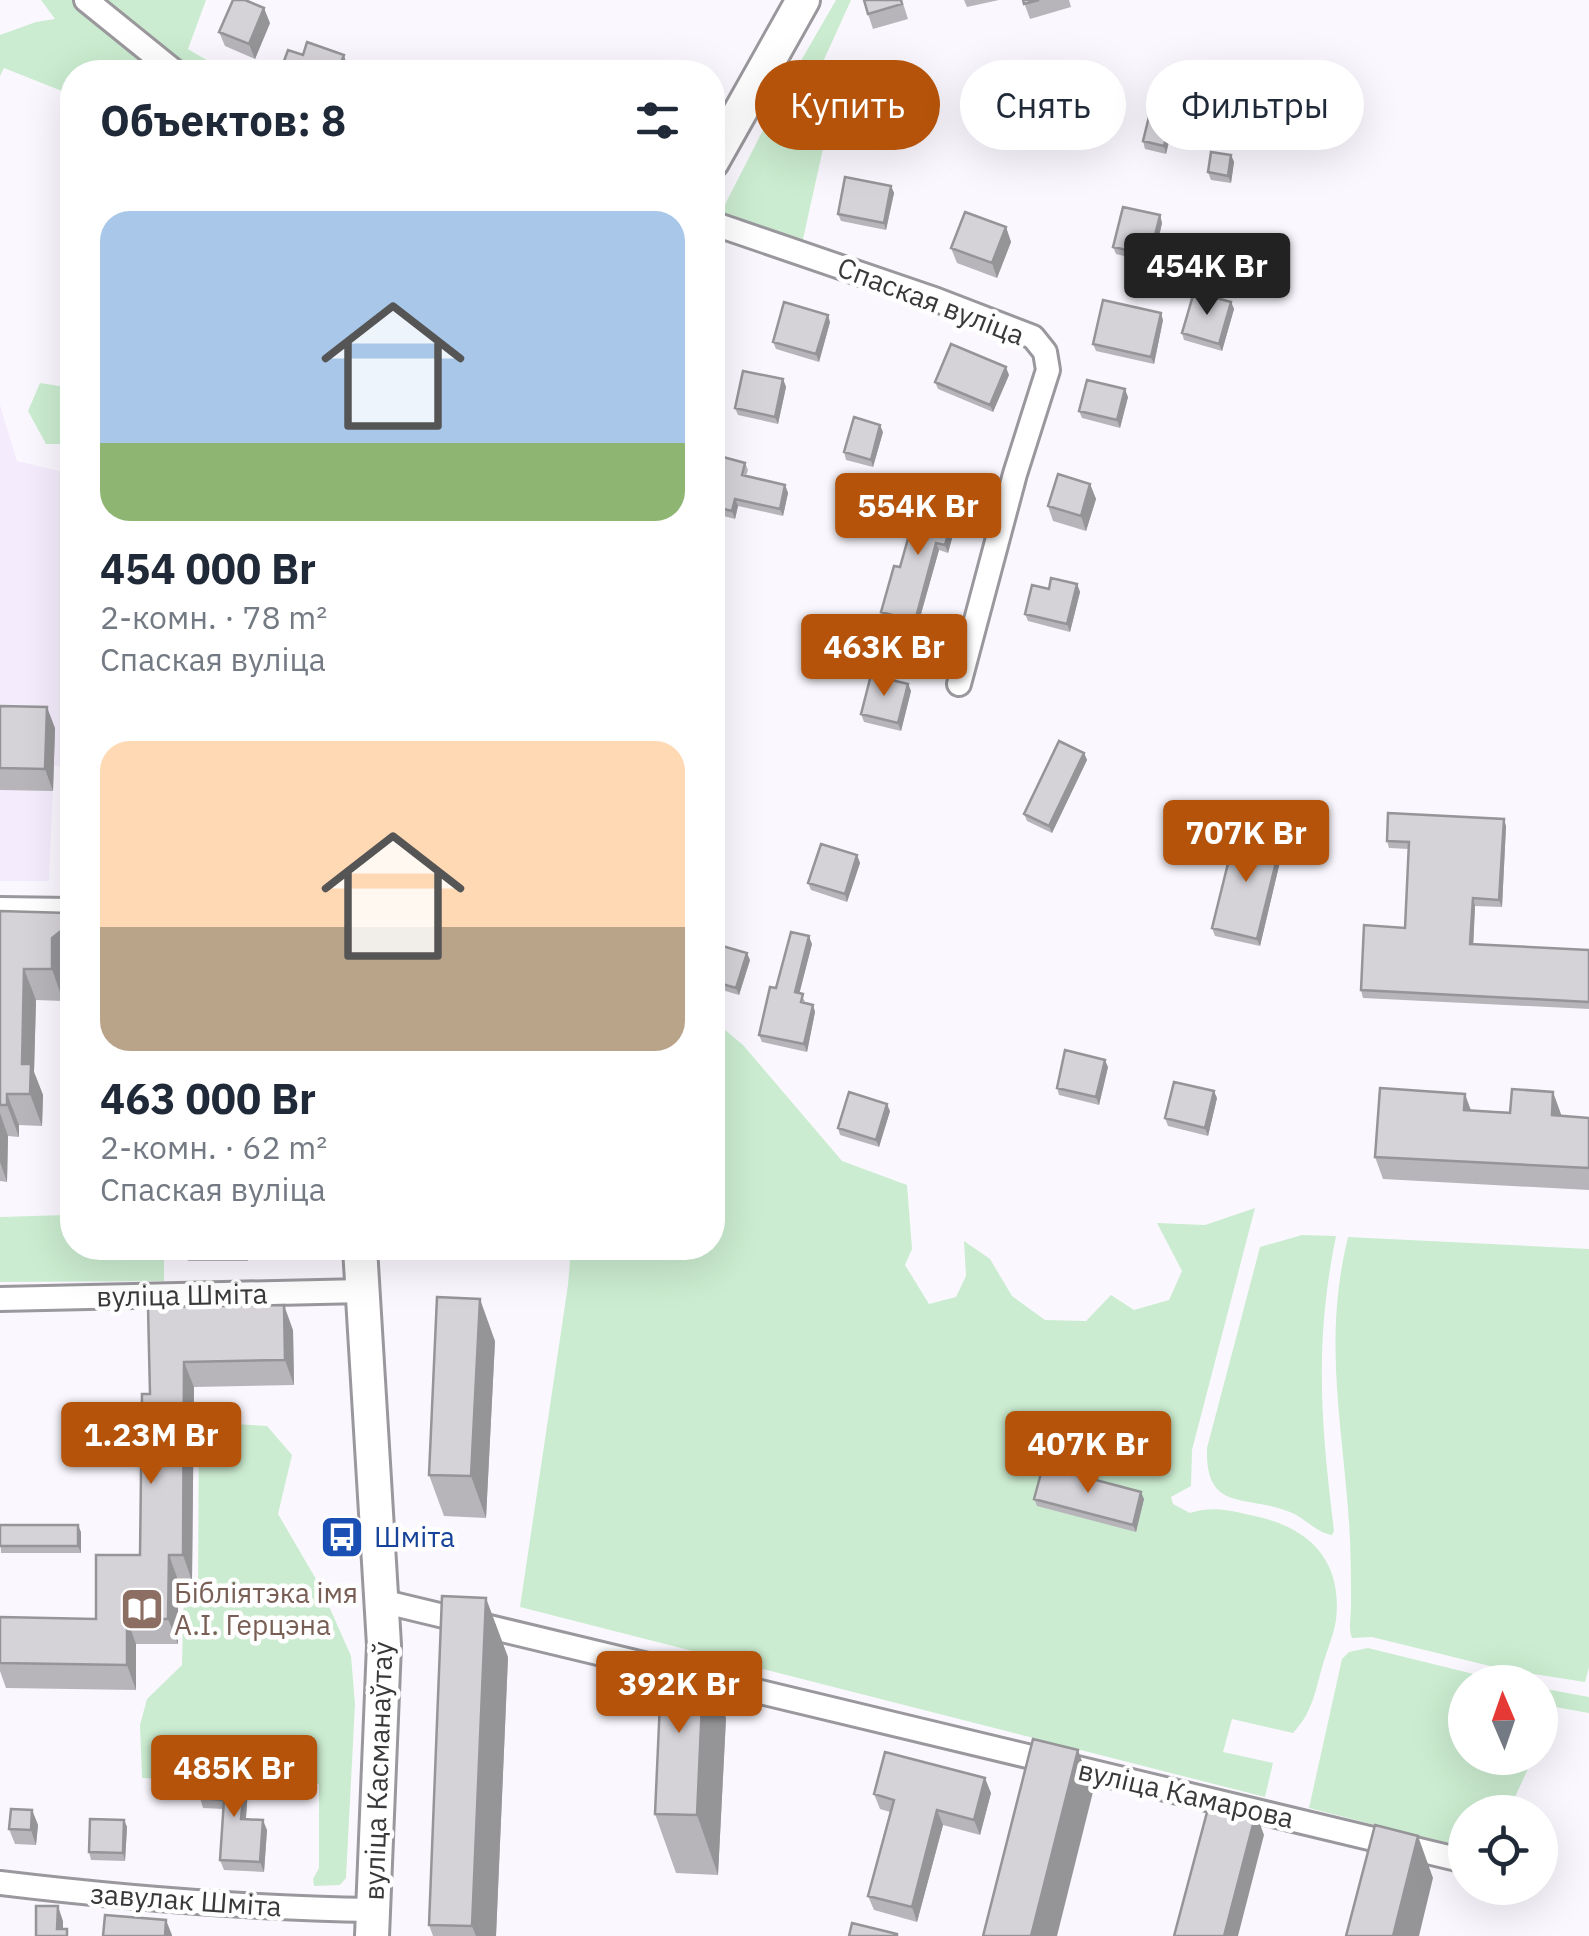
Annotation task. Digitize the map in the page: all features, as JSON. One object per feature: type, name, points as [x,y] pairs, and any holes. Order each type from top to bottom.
[{"type":"main road","points":[[725,139],[803,0]]},
{"type":"main road","name":"вуліца Касманаўтаў","points":[[361,1260],[384,1645],[372,1923]]},
{"type":"street","points":[[86,0],[160,60]]},
{"type":"street","name":"Спаская вуліца","points":[[725,228],[1001,324],[1033,337],[1045,352],[1048,370],[1015,474],[959,684]]},
{"type":"street","points":[[0,909],[60,910]]},
{"type":"street","name":"вуліца Шміта","points":[[0,1299],[363,1291]]},
{"type":"street","name":"вуліца Камарова","points":[[381,1601],[1448,1857]]},
{"type":"street","name":"завулак Шміта","points":[[0,1882],[106,1896],[270,1908],[372,1923]]},
{"type":"shaded area","points":[[0,405],[17,461],[60,471],[60,766],[54,766],[49,881],[0,881]]},
{"type":"green space","points":[[41,0],[206,0],[188,49],[207,60],[60,60],[60,90],[4,68],[0,76],[0,35],[55,19]]},
{"type":"green space","points":[[836,0],[851,0],[824,60],[801,60]]},
{"type":"green space","points":[[755,146],[755,150],[823,150],[801,248],[725,223],[725,204]]},
{"type":"green space","points":[[40,383],[60,386],[60,444],[46,444],[28,411]]},
{"type":"green space","points":[[725,1030],[743,1045],[842,1161],[907,1185],[912,1249],[905,1265],[929,1304],[956,1297],[966,1276],[964,1241],[990,1259],[1012,1296],[1045,1320],[1086,1321],[1111,1295],[1134,1310],[1169,1300],[1182,1271],[1157,1223],[1205,1225],[1255,1208],[1192,1450],[1191,1486],[1171,1497],[1173,1504],[1190,1513],[1227,1510],[1288,1527],[1317,1548],[1334,1579],[1335,1625],[1312,1701],[1300,1725],[1293,1733],[1232,1719],[1223,1752],[1273,1763],[1265,1797],[520,1607],[570,1260],[725,1260]]},
{"type":"green space","points":[[60,1215],[60,1260],[164,1260],[164,1281],[0,1282],[0,1217]]},
{"type":"green space","points":[[1302,1235],[1336,1236],[1322,1349],[1332,1535],[1290,1512],[1231,1498],[1213,1483],[1208,1469],[1207,1448],[1260,1247]]},
{"type":"green space","points":[[1348,1237],[1589,1249],[1589,1667],[1585,1682],[1558,1678],[1558,1665],[1486,1665],[1372,1637],[1352,1638],[1350,1533],[1336,1380],[1341,1275]]},
{"type":"green space","points":[[199,1422],[267,1426],[292,1455],[278,1514],[320,1586],[351,1656],[355,1704],[346,1878],[340,1885],[314,1886],[319,1868],[319,1784],[142,1778],[140,1725],[147,1699],[182,1665],[184,1586],[198,1585]]},
{"type":"green space","points":[[1368,1648],[1448,1668],[1448,1775],[1525,1775],[1516,1795],[1448,1795],[1448,1844],[1309,1808],[1342,1659],[1349,1652]]},
{"type":"green space","points":[[1558,1691],[1589,1697],[1589,1713],[1558,1708]]},
{"type":"building","points":[[233,0],[264,8],[249,44],[219,32]]},
{"type":"building","points":[[864,0],[901,0],[902,4],[868,14]]},
{"type":"building","points":[[307,42],[344,55],[342,60],[284,60],[288,50],[303,55]]},
{"type":"building","points":[[1211,152],[1231,155],[1228,176],[1208,172]]},
{"type":"building","points":[[845,177],[891,186],[884,223],[838,214]]},
{"type":"building","points":[[1123,207],[1160,215],[1150,255],[1113,247]]},
{"type":"building","points":[[965,212],[1006,227],[992,263],[951,248]]},
{"type":"building","points":[[1194,292],[1231,302],[1219,344],[1182,333]]},
{"type":"building","points":[[1103,300],[1161,313],[1151,357],[1093,344]]},
{"type":"building","points":[[784,302],[828,315],[816,354],[773,342]]},
{"type":"building","points":[[951,344],[1006,367],[990,405],[935,382]]},
{"type":"building","points":[[743,371],[783,379],[775,417],[735,408]]},
{"type":"building","points":[[1087,380],[1125,389],[1117,420],[1079,411]]},
{"type":"building","points":[[854,417],[880,425],[871,460],[844,452]]},
{"type":"building","points":[[725,458],[745,463],[742,475],[785,485],[780,509],[735,499],[732,511],[725,509]]},
{"type":"building","points":[[1058,474],[1090,484],[1081,516],[1048,506]]},
{"type":"building","points":[[920,496],[956,506],[945,545],[936,543],[915,621],[881,612],[894,566],[900,567]]},
{"type":"building","points":[[1051,578],[1077,584],[1067,624],[1025,614],[1032,585],[1049,589]]},
{"type":"building","points":[[871,675],[908,684],[898,723],[861,714]]},
{"type":"building","points":[[0,706],[47,707],[45,769],[0,768]]},
{"type":"building","points":[[1059,741],[1084,753],[1049,826],[1024,814]]},
{"type":"building","points":[[1388,813],[1504,819],[1499,900],[1473,898],[1470,944],[1589,950],[1589,1002],[1361,990],[1364,925],[1405,928],[1409,842],[1387,841]]},
{"type":"building","points":[[1236,831],[1281,842],[1257,939],[1212,928]]},
{"type":"building","points":[[821,844],[857,855],[845,894],[808,883]]},
{"type":"building","points":[[0,911],[60,913],[60,932],[52,938],[52,969],[24,969],[22,1064],[31,1064],[30,1094],[7,1094],[7,1105],[0,1105]]},
{"type":"building","points":[[791,932],[809,936],[795,992],[803,994],[801,1002],[813,1005],[804,1044],[759,1035],[770,987],[776,988]]},
{"type":"building","points":[[725,947],[747,953],[736,988],[725,985]]},
{"type":"building","points":[[1065,1050],[1105,1060],[1096,1097],[1057,1088]]},
{"type":"building","points":[[1174,1082],[1214,1091],[1205,1128],[1165,1118]]},
{"type":"building","points":[[1380,1088],[1465,1094],[1464,1110],[1510,1113],[1512,1089],[1553,1092],[1552,1115],[1589,1118],[1589,1168],[1375,1157]]},
{"type":"building","points":[[849,1092],[887,1104],[876,1140],[838,1128]]},
{"type":"building","points":[[437,1297],[480,1299],[471,1476],[429,1475]]},
{"type":"building","points":[[284,1305],[285,1360],[184,1362],[183,1555],[169,1555],[168,1619],[127,1619],[127,1665],[0,1663],[0,1617],[96,1619],[96,1555],[140,1555],[142,1394],[150,1394],[148,1307]]},
{"type":"building","points":[[1043,1466],[1141,1492],[1133,1525],[1034,1499]]},
{"type":"building","points":[[0,1525],[78,1525],[78,1546],[0,1546]]},
{"type":"building","points":[[442,1596],[486,1598],[472,1926],[429,1925]]},
{"type":"building","points":[[662,1657],[704,1659],[697,1815],[655,1814]]},
{"type":"building","points":[[1033,1739],[1078,1750],[1031,1936],[983,1936]]},
{"type":"building","points":[[885,1752],[985,1778],[974,1820],[937,1810],[912,1907],[868,1896],[894,1800],[874,1794]]},
{"type":"building","points":[[201,1776],[245,1779],[241,1819],[263,1820],[260,1862],[220,1860],[224,1800],[200,1798]]},
{"type":"building","points":[[1210,1801],[1256,1813],[1224,1936],[1174,1936]]},
{"type":"building","points":[[11,1809],[32,1810],[31,1830],[9,1829]]},
{"type":"building","points":[[90,1819],[124,1820],[123,1853],[89,1852]]},
{"type":"building","points":[[1375,1825],[1418,1836],[1393,1936],[1346,1936]]},
{"type":"building","points":[[36,1906],[58,1906],[57,1929],[67,1929],[67,1936],[36,1936]]},
{"type":"building","points":[[105,1915],[166,1920],[165,1936],[103,1936]]},
{"type":"building","points":[[852,1923],[897,1934],[897,1936],[849,1936]]},
{"type":"place","name":"Шміта","points":[[342,1537]]},
{"type":"place","name":"Бібліятэка імя А.І. Герцэна","points":[[142,1609]]}]
